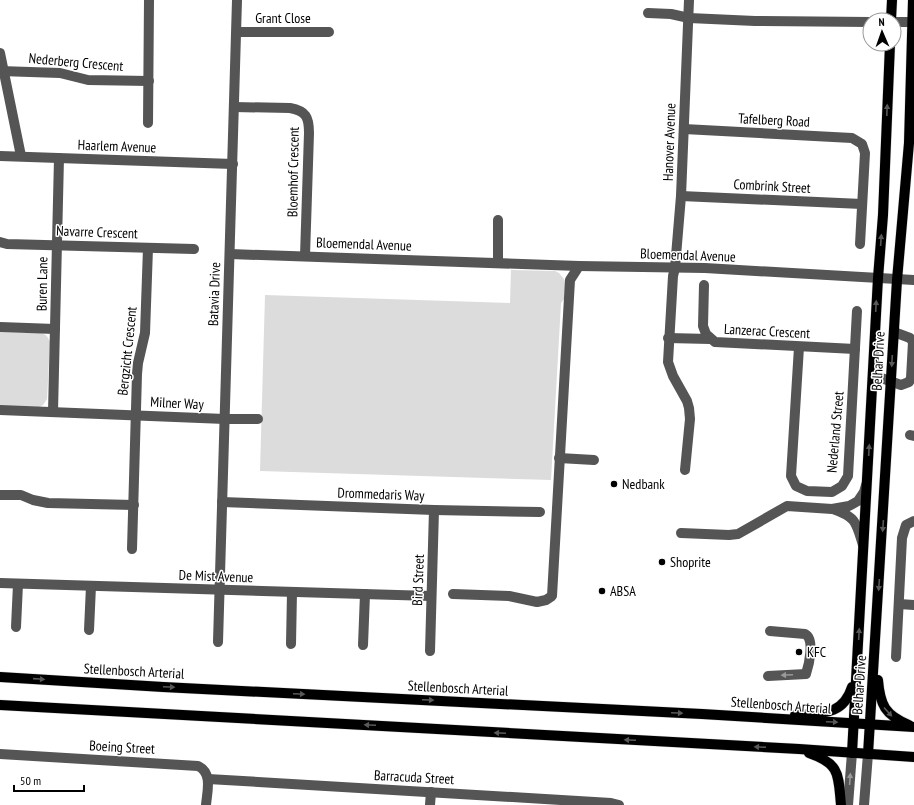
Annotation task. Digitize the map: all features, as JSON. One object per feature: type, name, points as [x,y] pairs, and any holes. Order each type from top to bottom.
[{"type":"main road","points":[[891,12],[892,0]]},
{"type":"main road","name":"Belhar Drive","points":[[868,754],[897,280],[909,143],[913,22],[912,0]]},
{"type":"main road","name":"Belhar Drive","points":[[852,753],[878,278],[883,215],[890,52]]},
{"type":"main road","points":[[875,648],[879,695],[884,707],[892,716],[914,727]]},
{"type":"main road","points":[[765,718],[824,712],[839,708],[848,699],[857,673]]},
{"type":"main road","name":"Stellenbosch Arterial","points":[[0,677],[914,727]]},
{"type":"main road","points":[[0,705],[798,749],[914,757]]},
{"type":"main road","points":[[798,749],[827,760],[836,768],[841,805]]},
{"type":"street","points":[[148,123],[149,0]]},
{"type":"street","name":"Batavia Drive","points":[[218,642],[237,0]]},
{"type":"street","name":"Hanover Avenue","points":[[686,470],[690,419],[689,408],[687,401],[669,368],[668,338],[681,196],[689,0]]},
{"type":"street","points":[[648,13],[671,14],[689,18],[755,21],[862,22]]},
{"type":"street","points":[[902,22],[913,22]]},
{"type":"street","name":"Grant Close","points":[[237,32],[330,32]]},
{"type":"street","points":[[0,53],[2,71],[21,156]]},
{"type":"street","name":"Nederberg Crescent","points":[[2,71],[60,73],[88,80],[149,81]]},
{"type":"street","name":"Bloemhof Crescent","points":[[234,107],[290,108],[299,110],[305,115],[309,122],[310,133],[305,256]]},
{"type":"street","name":"Tafelberg Road","points":[[684,129],[852,138],[862,144],[865,153],[862,204]]},
{"type":"street","name":"Haarlem Avenue","points":[[0,156],[233,164]]},
{"type":"street","name":"Buren Lane","points":[[53,412],[59,158]]},
{"type":"street","name":"Combrink Street","points":[[681,196],[862,204]]},
{"type":"street","points":[[860,244],[862,204]]},
{"type":"street","points":[[498,220],[498,262]]},
{"type":"street","name":"Navarre Crescent","points":[[0,242],[7,244],[194,248]]},
{"type":"street","name":"Bergzicht Crescent","points":[[132,548],[138,364],[145,333],[148,248]]},
{"type":"street","name":"Bloemendal Avenue","points":[[230,254],[675,268],[914,280]]},
{"type":"street","points":[[561,265],[570,280]]},
{"type":"street","points":[[453,594],[509,596],[537,602],[546,600],[552,596],[570,280],[579,266]]},
{"type":"street","name":"Lanzerac Crescent","points":[[704,285],[703,326],[706,334],[716,343],[855,349]]},
{"type":"street","name":"Nederland Street","points":[[799,347],[791,476],[796,486],[807,491],[832,492],[842,486],[848,476],[857,311]]},
{"type":"street","points":[[0,327],[55,329]]},
{"type":"street","points":[[873,375],[901,385],[905,385],[911,378],[913,342],[910,338],[894,332]]},
{"type":"street","points":[[668,338],[710,339]]},
{"type":"street","name":"Milner Way","points":[[0,410],[258,419]]},
{"type":"street","points":[[559,458],[594,460]]},
{"type":"street","points":[[681,533],[738,534],[787,506],[832,509],[849,506],[858,501],[864,492],[867,478]]},
{"type":"street","points":[[0,495],[21,495],[41,502],[134,505]]},
{"type":"street","name":"Drommedaris Way","points":[[222,502],[434,510],[540,512]]},
{"type":"street","points":[[832,509],[847,514],[852,518],[863,545]]},
{"type":"street","name":"Bird Street","points":[[430,651],[434,510]]},
{"type":"street","points":[[896,657],[902,538],[906,525],[914,521]]},
{"type":"street","name":"De Mist Avenue","points":[[0,583],[431,596]]},
{"type":"street","points":[[16,628],[18,584]]},
{"type":"street","points":[[89,630],[91,586]]},
{"type":"street","points":[[290,644],[292,592]]},
{"type":"street","points":[[363,645],[364,594]]},
{"type":"street","points":[[899,604],[914,605]]},
{"type":"street","points":[[768,676],[806,674],[810,665],[810,640],[808,636],[804,634],[770,632]]},
{"type":"street","points":[[848,805],[852,753]]},
{"type":"street","name":"Boeing Street","points":[[0,754],[195,765],[204,770],[208,779]]},
{"type":"street","points":[[864,805],[868,754]]},
{"type":"street","points":[[206,805],[208,779]]},
{"type":"street","name":"Barracuda Street","points":[[208,779],[431,792],[556,802],[615,803],[619,805]]},
{"type":"street","points":[[430,805],[431,792]]},
{"type":"shaded area","points":[[511,270],[555,271],[559,273],[566,283],[564,299],[561,303],[551,480],[260,471],[265,295],[510,303]]},
{"type":"shaded area","points":[[0,332],[41,333],[46,335],[50,342],[47,399],[43,405],[39,407],[0,406]]},
{"type":"place","name":"Nedbank","points":[[614,484]]},
{"type":"place","name":"Shoprite","points":[[662,562]]},
{"type":"place","name":"ABSA","points":[[602,591]]},
{"type":"place","name":"KFC","points":[[799,652]]}]
